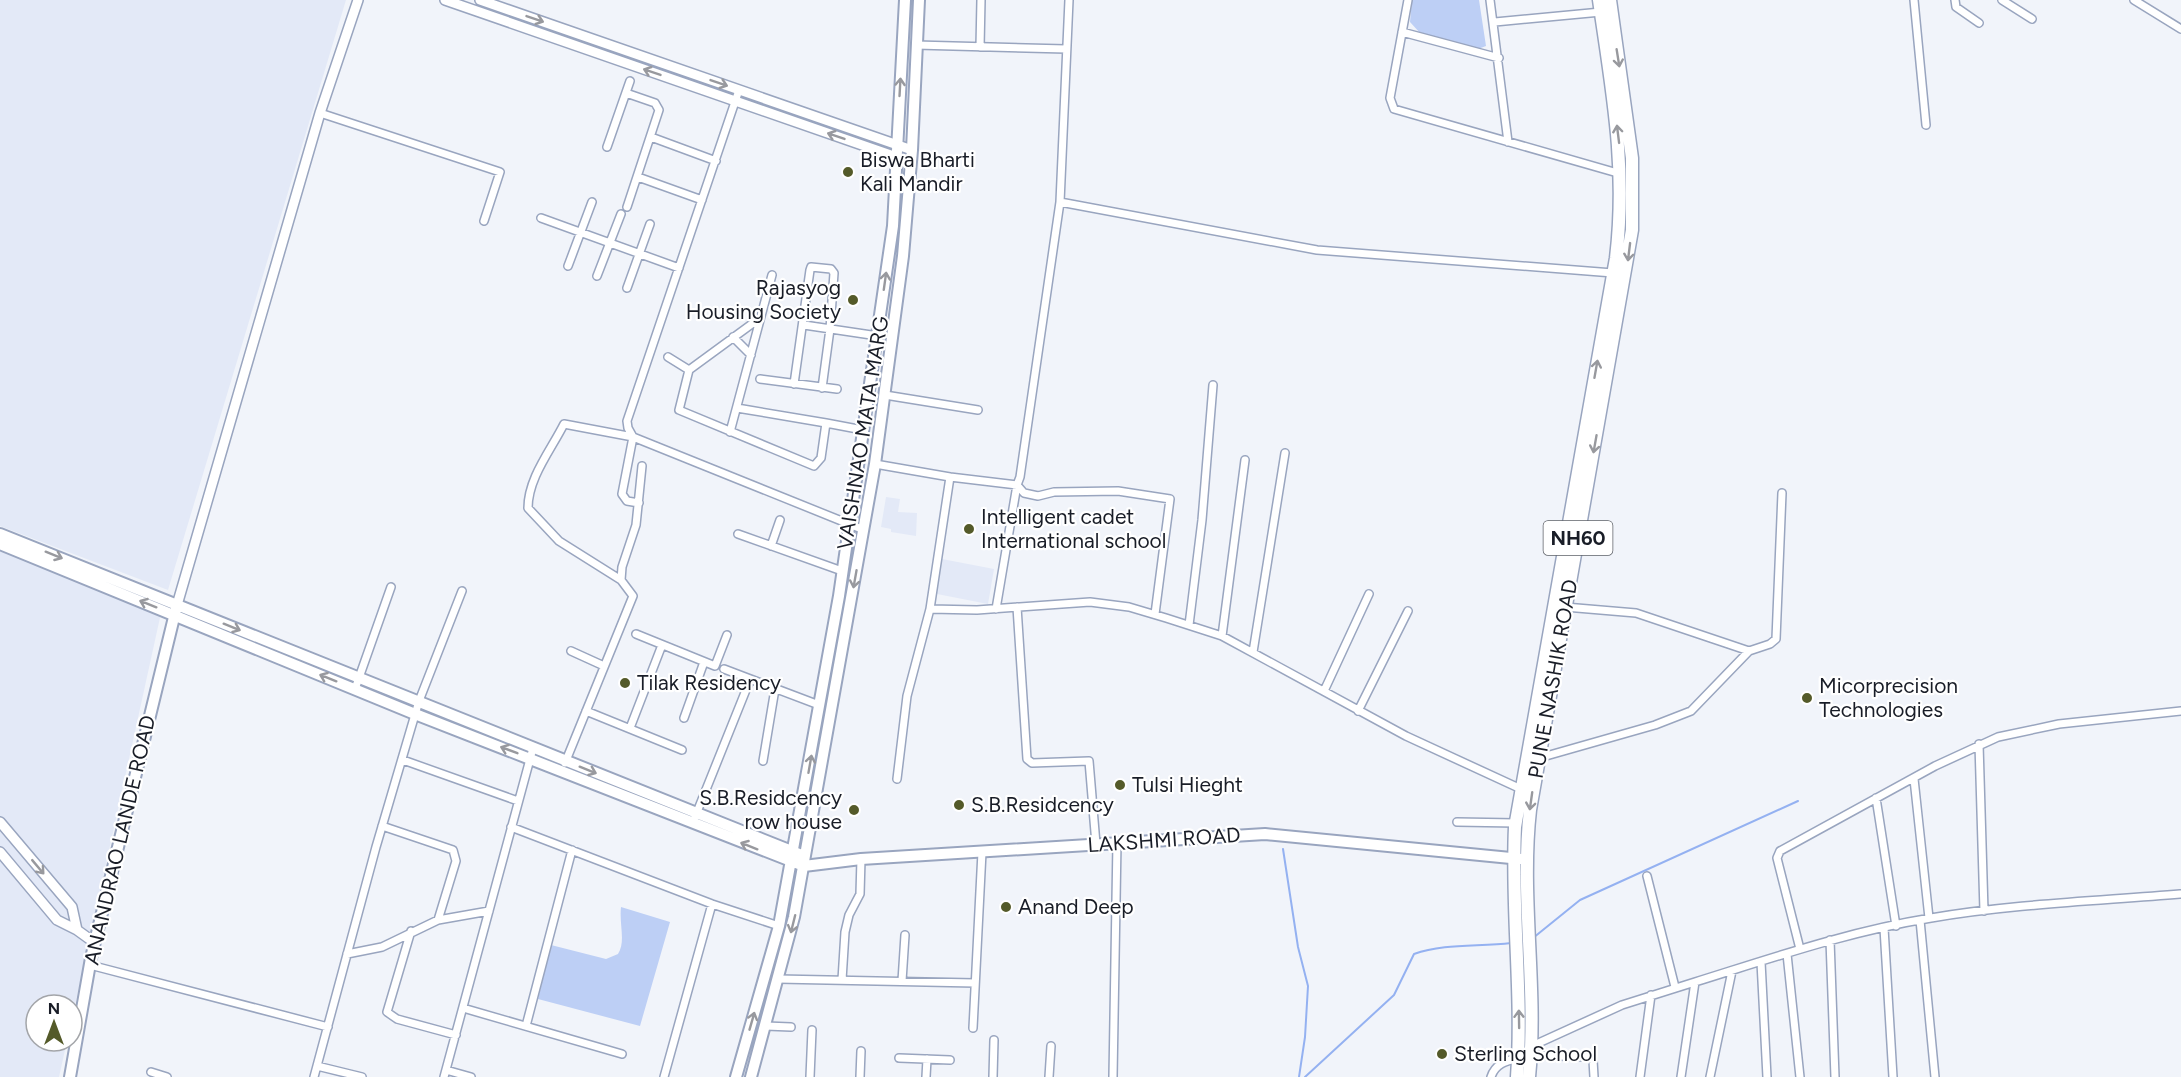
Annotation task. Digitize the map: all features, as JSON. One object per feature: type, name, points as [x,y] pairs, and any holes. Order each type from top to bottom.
[{"type":"highway","name":"PUNE NASHIK ROAD","points":[[1517,1077],[1520,859],[1632,230],[1632,159],[1610,0]]},
{"type":"highway","name":"PUNE NASHIK ROAD","points":[[1529,1077],[1531,1050],[1516,823],[1613,273],[1622,207],[1622,174],[1600,6]]},
{"type":"main road","name":"VAISHNAO MATA MARG","points":[[736,1077],[779,926],[793,858],[850,525],[892,226],[905,0]]},
{"type":"main road","name":"VAISHNAO MATA MARG","points":[[751,1077],[808,862],[875,465],[903,256],[912,150],[919,0]]},
{"type":"main road","points":[[0,534],[415,714],[531,753]]},
{"type":"main road","points":[[0,544],[359,677],[419,701],[531,753]]},
{"type":"main road","name":"ANANDRAO LANDE ROAD","points":[[70,1077],[90,965],[176,610]]},
{"type":"main road","name":"LAKSHMI ROAD","points":[[531,753],[808,862],[1265,834],[1520,859]]},
{"type":"street","points":[[176,610],[320,112],[358,0]]},
{"type":"street","points":[[445,0],[911,162]]},
{"type":"street","points":[[480,0],[912,150]]},
{"type":"street","points":[[980,47],[981,0]]},
{"type":"street","points":[[996,609],[1017,485],[1023,463],[1037,349],[1060,201],[1068,0]]},
{"type":"street","points":[[1408,0],[1390,99],[1394,109],[1622,174]]},
{"type":"street","points":[[1490,0],[1495,22],[1508,142]]},
{"type":"street","points":[[1914,0],[1926,125]]},
{"type":"street","points":[[1955,0],[1956,7],[1979,23]]},
{"type":"street","points":[[2002,0],[2032,19]]},
{"type":"street","points":[[2134,0],[2181,29]]},
{"type":"street","points":[[1495,22],[1600,6]]},
{"type":"street","points":[[1402,32],[1499,58]]},
{"type":"street","points":[[916,45],[1066,49]]},
{"type":"street","points":[[607,147],[630,81]]},
{"type":"street","points":[[639,503],[627,501],[622,494],[633,437],[627,422],[739,90]]},
{"type":"street","points":[[626,93],[658,106],[651,137],[627,207]]},
{"type":"street","points":[[320,112],[500,172],[484,221]]},
{"type":"street","points":[[651,137],[716,161]]},
{"type":"street","points":[[638,177],[702,200]]},
{"type":"street","points":[[1060,201],[1317,250],[1613,273]]},
{"type":"street","points":[[568,266],[592,202]]},
{"type":"street","points":[[597,276],[621,214]]},
{"type":"street","points":[[542,218],[679,268]]},
{"type":"street","points":[[627,288],[650,224]]},
{"type":"street","points":[[794,384],[810,270],[815,267],[831,269],[834,273],[830,329],[822,388]]},
{"type":"street","points":[[730,432],[772,275]]},
{"type":"street","points":[[760,318],[689,370],[679,410],[814,466],[821,458],[826,423]]},
{"type":"street","points":[[804,325],[878,336]]},
{"type":"street","points":[[733,337],[751,355]]},
{"type":"street","points":[[668,357],[689,370]]},
{"type":"street","points":[[760,379],[837,390]]},
{"type":"street","points":[[1188,625],[1204,503],[1213,385]]},
{"type":"street","points":[[885,395],[978,410]]},
{"type":"street","points":[[737,408],[863,430]]},
{"type":"street","points":[[564,766],[633,596],[621,580],[559,542],[528,508],[528,496],[540,468],[564,424],[633,437],[864,530]]},
{"type":"street","points":[[1252,652],[1285,453]]},
{"type":"street","points":[[1222,636],[1245,460]]},
{"type":"street","points":[[875,465],[1017,485],[1024,493],[1038,496],[1054,492],[1119,491],[1170,499],[1155,614]]},
{"type":"street","points":[[621,580],[639,503],[642,466]]},
{"type":"street","points":[[897,779],[907,696],[930,609],[950,477]]},
{"type":"street","points":[[1539,758],[1655,725],[1691,711],[1749,651],[1770,644],[1776,639],[1782,493]]},
{"type":"street","points":[[771,546],[780,520]]},
{"type":"street","points":[[738,534],[842,571]]},
{"type":"street","points":[[355,689],[391,587]]},
{"type":"street","points":[[314,1077],[415,714],[462,591]]},
{"type":"street","points":[[1324,692],[1369,594]]},
{"type":"street","points":[[930,609],[996,609],[1090,602],[1129,607],[1155,614],[1222,636],[1443,755],[1521,789]]},
{"type":"street","points":[[1566,607],[1636,612],[1749,651]]},
{"type":"street","points":[[1017,608],[1028,759],[1032,762],[1089,761],[1096,844]]},
{"type":"street","points":[[1358,711],[1408,611]]},
{"type":"street","points":[[636,634],[715,666],[727,635]]},
{"type":"street","points":[[630,728],[662,645]]},
{"type":"street","points":[[571,651],[604,666]]},
{"type":"street","points":[[684,718],[704,662]]},
{"type":"street","points":[[724,669],[819,705]]},
{"type":"street","points":[[694,818],[750,680]]},
{"type":"street","points":[[762,761],[776,689]]},
{"type":"street","points":[[586,711],[681,750]]},
{"type":"street","points":[[1800,949],[1777,854],[1876,798],[1979,744],[2016,732],[2059,724],[2181,711]]},
{"type":"street","points":[[1979,744],[1984,911]]},
{"type":"street","points":[[471,1077],[445,1074],[531,753]]},
{"type":"street","points":[[403,760],[518,801]]},
{"type":"street","points":[[1914,779],[1929,918]]},
{"type":"street","points":[[1876,798],[1896,926]]},
{"type":"street","points":[[0,822],[72,907],[77,930]]},
{"type":"street","points":[[1457,822],[1516,823]]},
{"type":"street","points":[[382,826],[453,850],[456,861],[438,920]]},
{"type":"street","points":[[511,827],[712,904],[779,926]]},
{"type":"street","points":[[1113,1077],[1117,842]]},
{"type":"street","points":[[526,1026],[572,850]]},
{"type":"street","points":[[0,852],[57,920],[77,930],[95,943]]},
{"type":"street","points":[[973,1028],[982,852]]},
{"type":"street","points":[[842,980],[845,932],[849,915],[860,894],[861,859]]},
{"type":"street","points":[[1647,876],[1675,987]]},
{"type":"street","points":[[1531,1050],[1651,994],[1830,940],[1884,927],[1984,911],[2180,894]]},
{"type":"street","points":[[664,1077],[712,904]]},
{"type":"street","points":[[347,954],[382,947],[411,931],[438,920],[489,911]]},
{"type":"street","points":[[1920,920],[1935,1077]]},
{"type":"street","points":[[1884,927],[1893,1077]]},
{"type":"street","points":[[411,931],[387,1012],[397,1019],[456,1035]]},
{"type":"street","points":[[902,981],[905,936]]},
{"type":"street","points":[[1830,940],[1835,1077]]},
{"type":"street","points":[[1787,954],[1800,1077]]},
{"type":"street","points":[[1761,962],[1767,1077]]},
{"type":"street","points":[[90,965],[328,1027]]},
{"type":"street","points":[[1710,1077],[1732,971]]},
{"type":"street","points":[[778,979],[975,983]]},
{"type":"street","points":[[1681,1077],[1695,982]]},
{"type":"street","points":[[1640,1077],[1651,994]]},
{"type":"street","points":[[463,1008],[622,1054]]},
{"type":"street","points":[[766,1026],[791,1028]]},
{"type":"street","points":[[810,1077],[812,1030]]},
{"type":"street","points":[[993,1077],[994,1040]]},
{"type":"street","points":[[1049,1077],[1051,1046]]},
{"type":"street","points":[[1531,1050],[1593,1060],[1594,1077]]},
{"type":"street","points":[[860,1077],[861,1051]]},
{"type":"street","points":[[899,1058],[950,1060]]},
{"type":"street","points":[[1491,1077],[1497,1067],[1505,1061],[1518,1058]]},
{"type":"street","points":[[926,1077],[927,1059]]},
{"type":"street","points":[[317,1066],[362,1077]]},
{"type":"street","points":[[151,1072],[167,1077]]},
{"type":"shaded area","points":[[0,0],[346,0],[168,590],[0,526]]},
{"type":"shaded area","points":[[1412,0],[1479,0],[1486,46],[1478,49],[1420,33],[1410,22]]},
{"type":"shaded area","points":[[886,497],[900,499],[898,512],[917,513],[916,536],[891,532],[891,529],[881,527]]},
{"type":"shaded area","points":[[0,551],[161,613],[78,993],[24,993],[24,1053],[64,1053],[59,1077],[0,1077]]},
{"type":"shaded area","points":[[942,559],[994,569],[988,604],[937,594]]},
{"type":"shaded area","points":[[621,907],[670,922],[640,1026],[538,999],[551,945],[606,959],[618,954],[622,938]]},
{"type":"waterway","points":[[1533,938],[1580,900],[1798,801]]},
{"type":"waterway","points":[[1283,849],[1298,947],[1308,986],[1305,1037],[1299,1077]]},
{"type":"waterway","points":[[1305,1077],[1394,995],[1414,954],[1437,948],[1511,943]]},
{"type":"place","name":"Biswa Bharti Kali Mandir","points":[[848,172]]},
{"type":"place","name":"Rajasyog Housing Society","points":[[853,300]]},
{"type":"place","name":"Intelligent cadet International school","points":[[969,529]]},
{"type":"place","name":"Tilak Residency","points":[[625,683]]},
{"type":"place","name":"Micorprecision Technologies","points":[[1807,698]]},
{"type":"place","name":"Tulsi Hieght","points":[[1120,785]]},
{"type":"place","name":"S.B.Residcency","points":[[959,805]]},
{"type":"place","name":"S.B.Residcency row house","points":[[854,810]]},
{"type":"place","name":"Anand Deep","points":[[1006,907]]},
{"type":"place","name":"Sterling School","points":[[1442,1054]]}]
